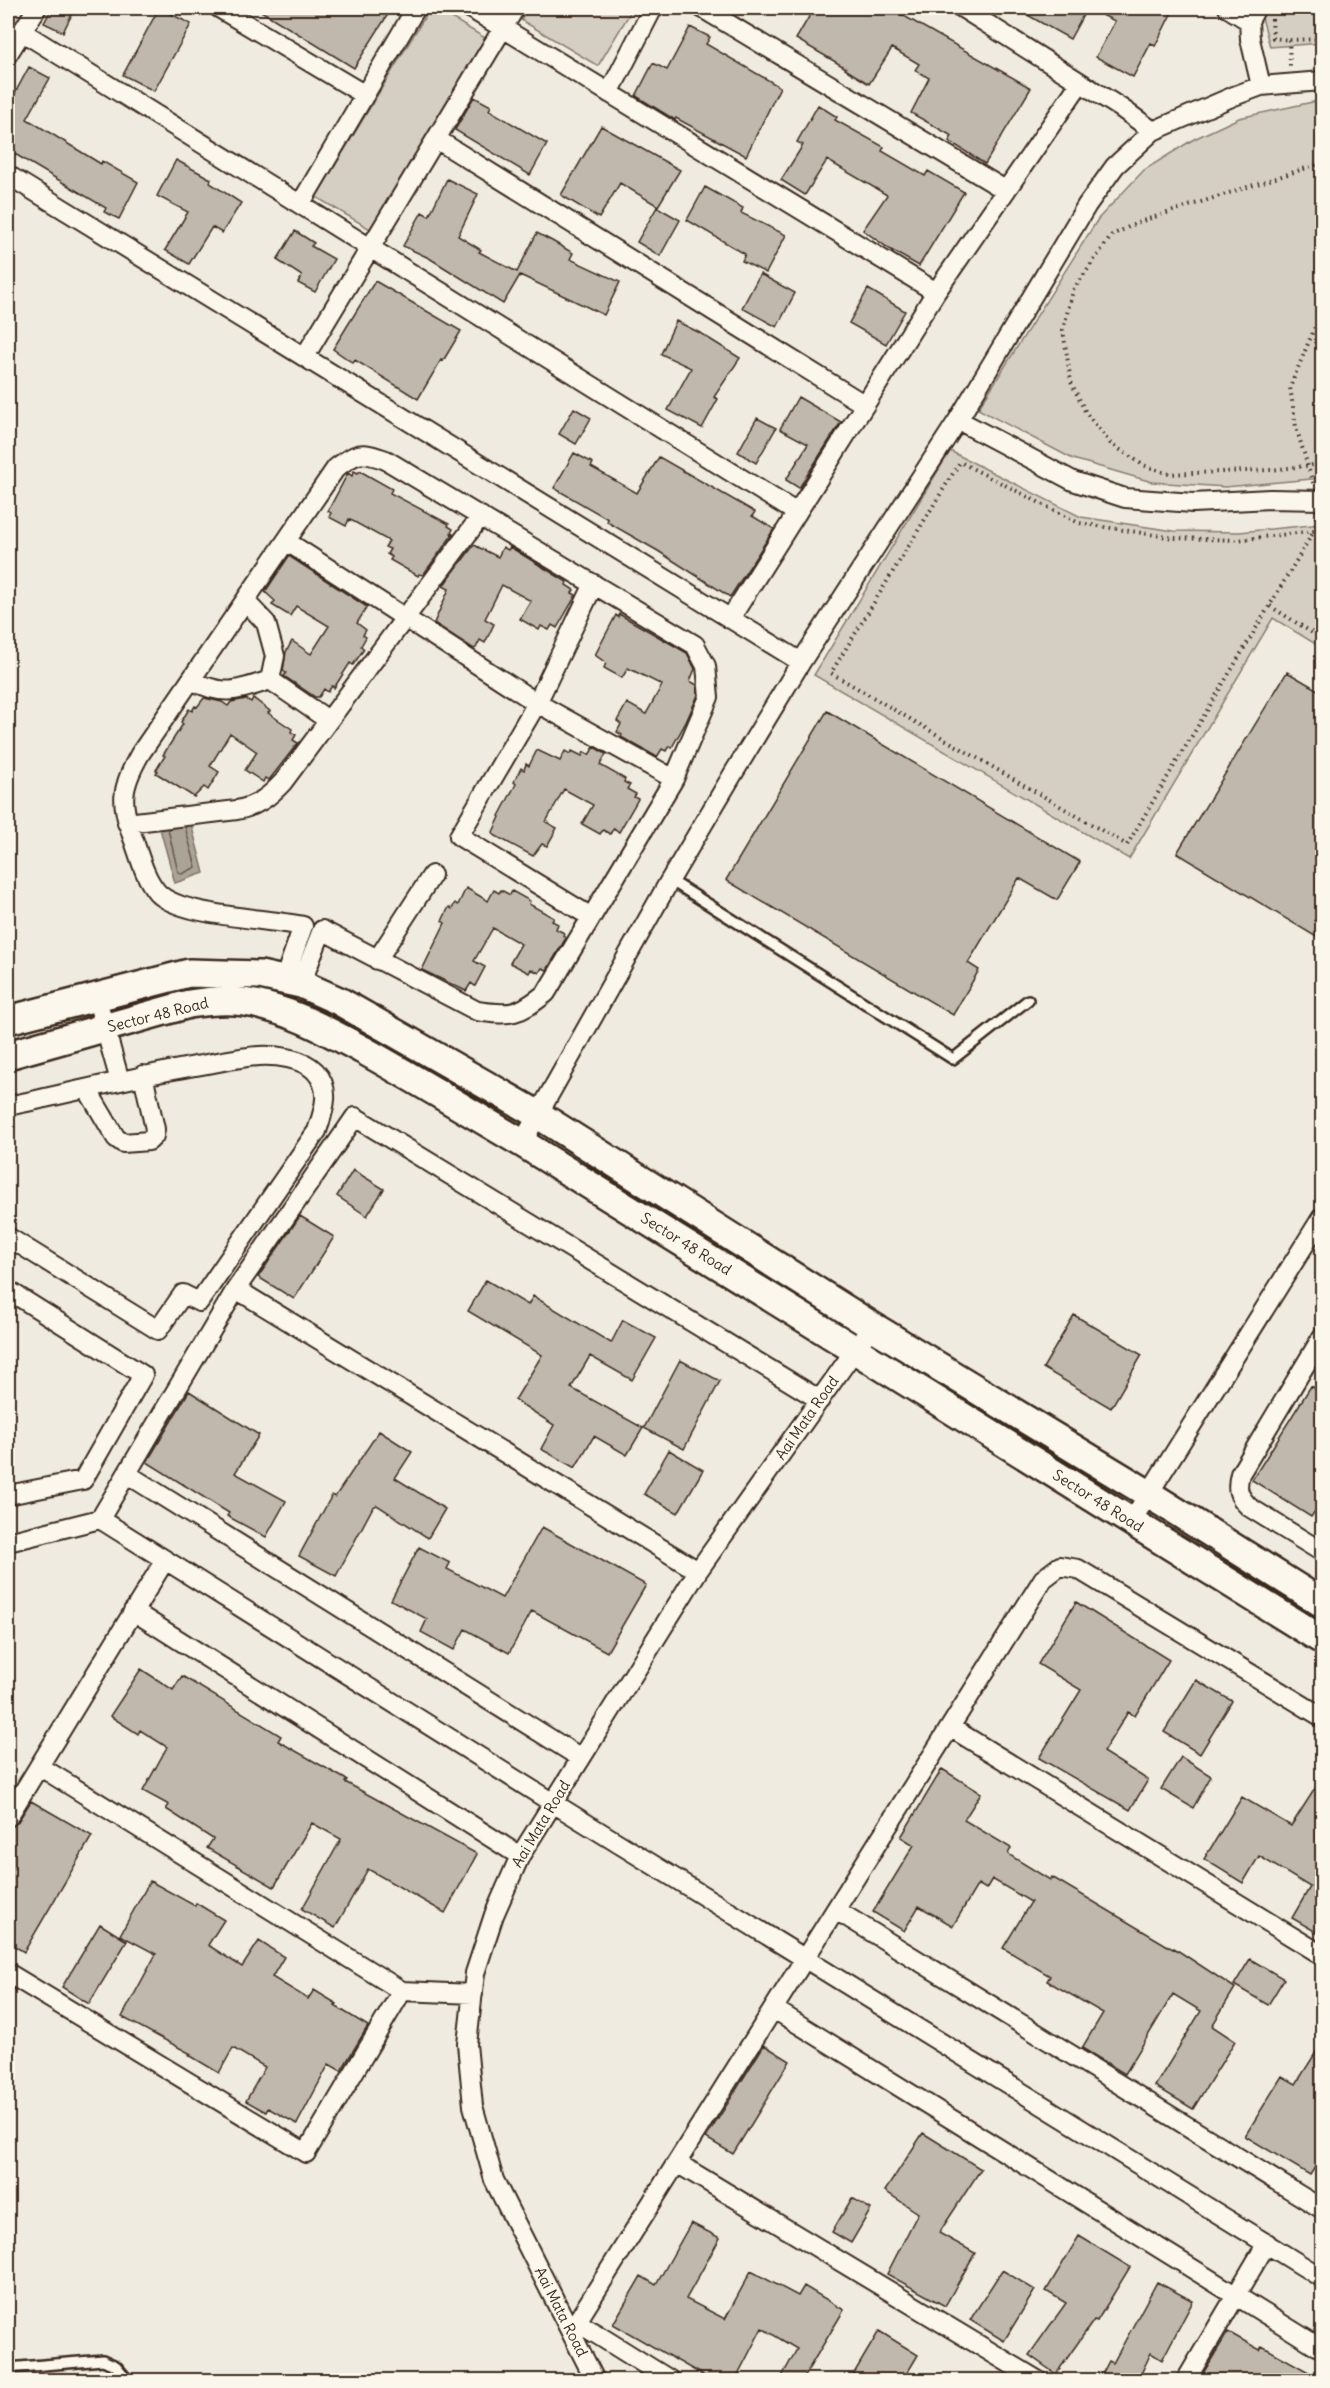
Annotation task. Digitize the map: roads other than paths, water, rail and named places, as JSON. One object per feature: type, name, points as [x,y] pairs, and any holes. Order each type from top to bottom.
[{"type":"street","points":[[8,54],[37,8]]},
{"type":"street","points":[[219,8],[365,95]]},
{"type":"street","points":[[301,203],[416,8]]},
{"type":"street","points":[[470,8],[936,292]]},
{"type":"street","points":[[306,356],[515,8]]},
{"type":"street","points":[[609,93],[653,8]]},
{"type":"street","points":[[702,8],[1005,189]]},
{"type":"street","points":[[962,8],[1153,131]]},
{"type":"street","points":[[1228,8],[1259,13],[1250,39],[1261,86]]},
{"type":"street","points":[[21,31],[797,513]]},
{"type":"street","points":[[522,1143],[670,880],[801,662],[958,420],[1087,205],[1114,166],[1153,131],[1234,96],[1261,86],[1323,81]]},
{"type":"street","points":[[730,619],[936,292],[1080,83]]},
{"type":"street","points":[[436,139],[865,405]]},
{"type":"street","points":[[8,175],[801,662]]},
{"type":"street","points":[[958,420],[1073,481],[1125,498],[1193,504],[1270,499],[1320,500]]},
{"type":"street","points":[[353,454],[370,454],[386,460],[696,645],[706,666],[709,697],[674,779],[546,993],[526,1009],[506,1015],[477,1011],[322,930],[293,982],[303,926],[279,920],[185,908],[168,902],[156,891],[148,878],[128,823],[123,797],[127,777],[336,468],[353,454]]},
{"type":"street","points":[[128,823],[252,807],[268,798],[283,782],[481,516]]},
{"type":"street","points":[[286,541],[537,703],[674,779]]},
{"type":"street","points":[[591,917],[459,836],[537,703],[594,584]]},
{"type":"street","points":[[245,601],[266,623],[275,656],[270,680]]},
{"type":"street","points":[[191,680],[210,690],[235,691],[270,680]]},
{"type":"street","points":[[270,680],[328,720]]},
{"type":"street","points":[[378,960],[432,875]]},
{"type":"street","name":"Sector 48 Road","points":[[8,1020],[189,973],[260,975],[293,982],[339,1001],[537,1114],[872,1326],[1147,1493],[1323,1604]]},
{"type":"street","points":[[96,996],[120,1080]]},
{"type":"street","name":"Sector 48 Road","points":[[8,1055],[189,1004],[218,1000],[245,1002],[283,1012],[319,1026],[522,1143],[1323,1640]]},
{"type":"street","points":[[8,1106],[143,1075],[258,1056],[281,1057],[299,1062],[314,1071],[324,1086],[326,1105],[317,1131],[199,1302],[183,1294],[158,1330],[8,1237]]},
{"type":"street","points":[[87,1089],[116,1138],[123,1143],[149,1141],[154,1136],[155,1129],[143,1075]]},
{"type":"street","points":[[8,1542],[100,1519],[236,1288],[355,1117],[820,1400]]},
{"type":"street","points":[[1131,1522],[1147,1493],[1323,1217]]},
{"type":"street","points":[[236,1288],[698,1570]]},
{"type":"street","points":[[8,1290],[142,1375],[83,1480],[8,1496]]},
{"type":"street","name":"Aai Mata Road","points":[[595,2380],[574,2326],[494,2180],[473,2106],[467,2044],[475,1973],[494,1915],[520,1856],[698,1570],[872,1326]]},
{"type":"street","points":[[1323,1337],[1240,1474],[1237,1487],[1240,1498],[1249,1507],[1323,1552]]},
{"type":"street","points":[[127,1474],[581,1758]]},
{"type":"street","points":[[100,1519],[553,1803],[1323,2278]]},
{"type":"street","points":[[8,1817],[165,1560]]},
{"type":"street","points":[[670,2380],[574,2326],[1043,1579],[1060,1566],[1078,1569],[1323,1717]]},
{"type":"street","points":[[133,1611],[520,1856]]},
{"type":"street","points":[[950,1727],[1323,1954]]},
{"type":"street","points":[[39,1766],[402,1991],[473,1994]]},
{"type":"street","points":[[836,1910],[1323,2209]]},
{"type":"street","points":[[8,1973],[306,2153],[402,1991]]},
{"type":"street","points":[[774,2009],[1323,2349]]},
{"type":"street","points":[[677,2163],[1037,2380]]},
{"type":"street","points":[[1186,2380],[1267,2243]]},
{"type":"lane","points":[[670,880],[953,1059],[1028,1000]]},
{"type":"lane","points":[[8,2368],[104,2360],[116,2366],[128,2380]]},
{"type":"water","points":[[189,816],[204,873],[175,883],[159,825]]}]
